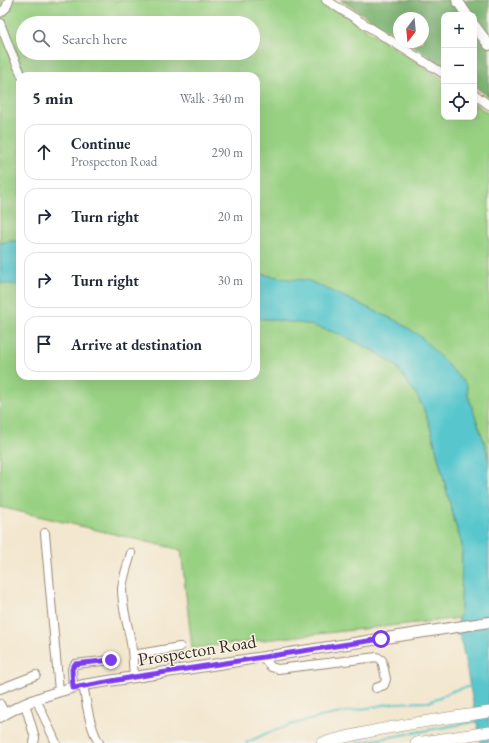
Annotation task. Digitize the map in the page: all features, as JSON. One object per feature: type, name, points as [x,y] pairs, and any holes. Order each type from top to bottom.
[{"type":"highway","points":[[322,743],[349,735],[413,723],[489,712]]},
{"type":"highway","points":[[416,743],[489,732]]},
{"type":"main road","points":[[457,0],[465,12]]},
{"type":"main road","points":[[477,29],[489,45]]},
{"type":"main road","name":"Prospecton Road","points":[[2,715],[36,699],[73,688],[134,677],[489,622]]},
{"type":"street","points":[[0,13],[6,8],[9,0]]},
{"type":"street","points":[[326,0],[441,72]]},
{"type":"street","points":[[0,22],[20,72]]},
{"type":"street","points":[[477,96],[489,105]]},
{"type":"street","points":[[45,533],[59,691]]},
{"type":"street","points":[[131,553],[122,588],[124,608],[133,655],[134,677]]},
{"type":"street","points":[[133,655],[180,648]]},
{"type":"street","points":[[262,657],[271,667],[278,669],[377,657],[382,660],[386,683],[376,688]]},
{"type":"street","points":[[73,688],[72,669],[75,664],[111,660]]},
{"type":"street","points":[[0,689],[36,675]]},
{"type":"street","points":[[84,686],[93,733],[99,743]]},
{"type":"street","points":[[36,699],[56,743]]},
{"type":"street","points":[[0,704],[2,715]]},
{"type":"street","points":[[25,704],[35,738],[34,743]]},
{"type":"green space","points":[[0,0],[318,0],[335,9],[441,78],[441,120],[477,120],[477,105],[489,114],[489,462],[486,447],[465,388],[260,277],[260,72],[16,72],[16,245],[0,245]]},
{"type":"green space","points":[[340,0],[489,0],[489,97],[477,88],[477,12],[441,12],[441,64],[416,48],[429,48],[429,12],[393,12],[393,33]]},
{"type":"green space","points":[[16,281],[16,380],[260,380],[260,311],[328,327],[363,343],[395,365],[415,390],[426,414],[462,545],[461,618],[192,648],[181,550],[0,507],[0,282]]},
{"type":"water","points":[[16,241],[16,285],[0,283],[0,243]]},
{"type":"water","points":[[260,274],[288,279],[307,280],[397,321],[420,336],[467,385],[467,393],[486,447],[489,462],[489,743],[481,743],[460,635],[456,635],[461,606],[462,545],[426,414],[416,394],[395,365],[376,352],[340,334],[306,324],[260,318]]},
{"type":"waterway","points":[[246,743],[267,733],[293,724],[325,716],[394,703],[429,702],[455,690],[472,686]]},
{"type":"waterway","points":[[357,743],[479,721]]},
{"type":"route","points":[[111,660],[75,664],[72,667],[73,688],[134,677],[381,639]]}]
